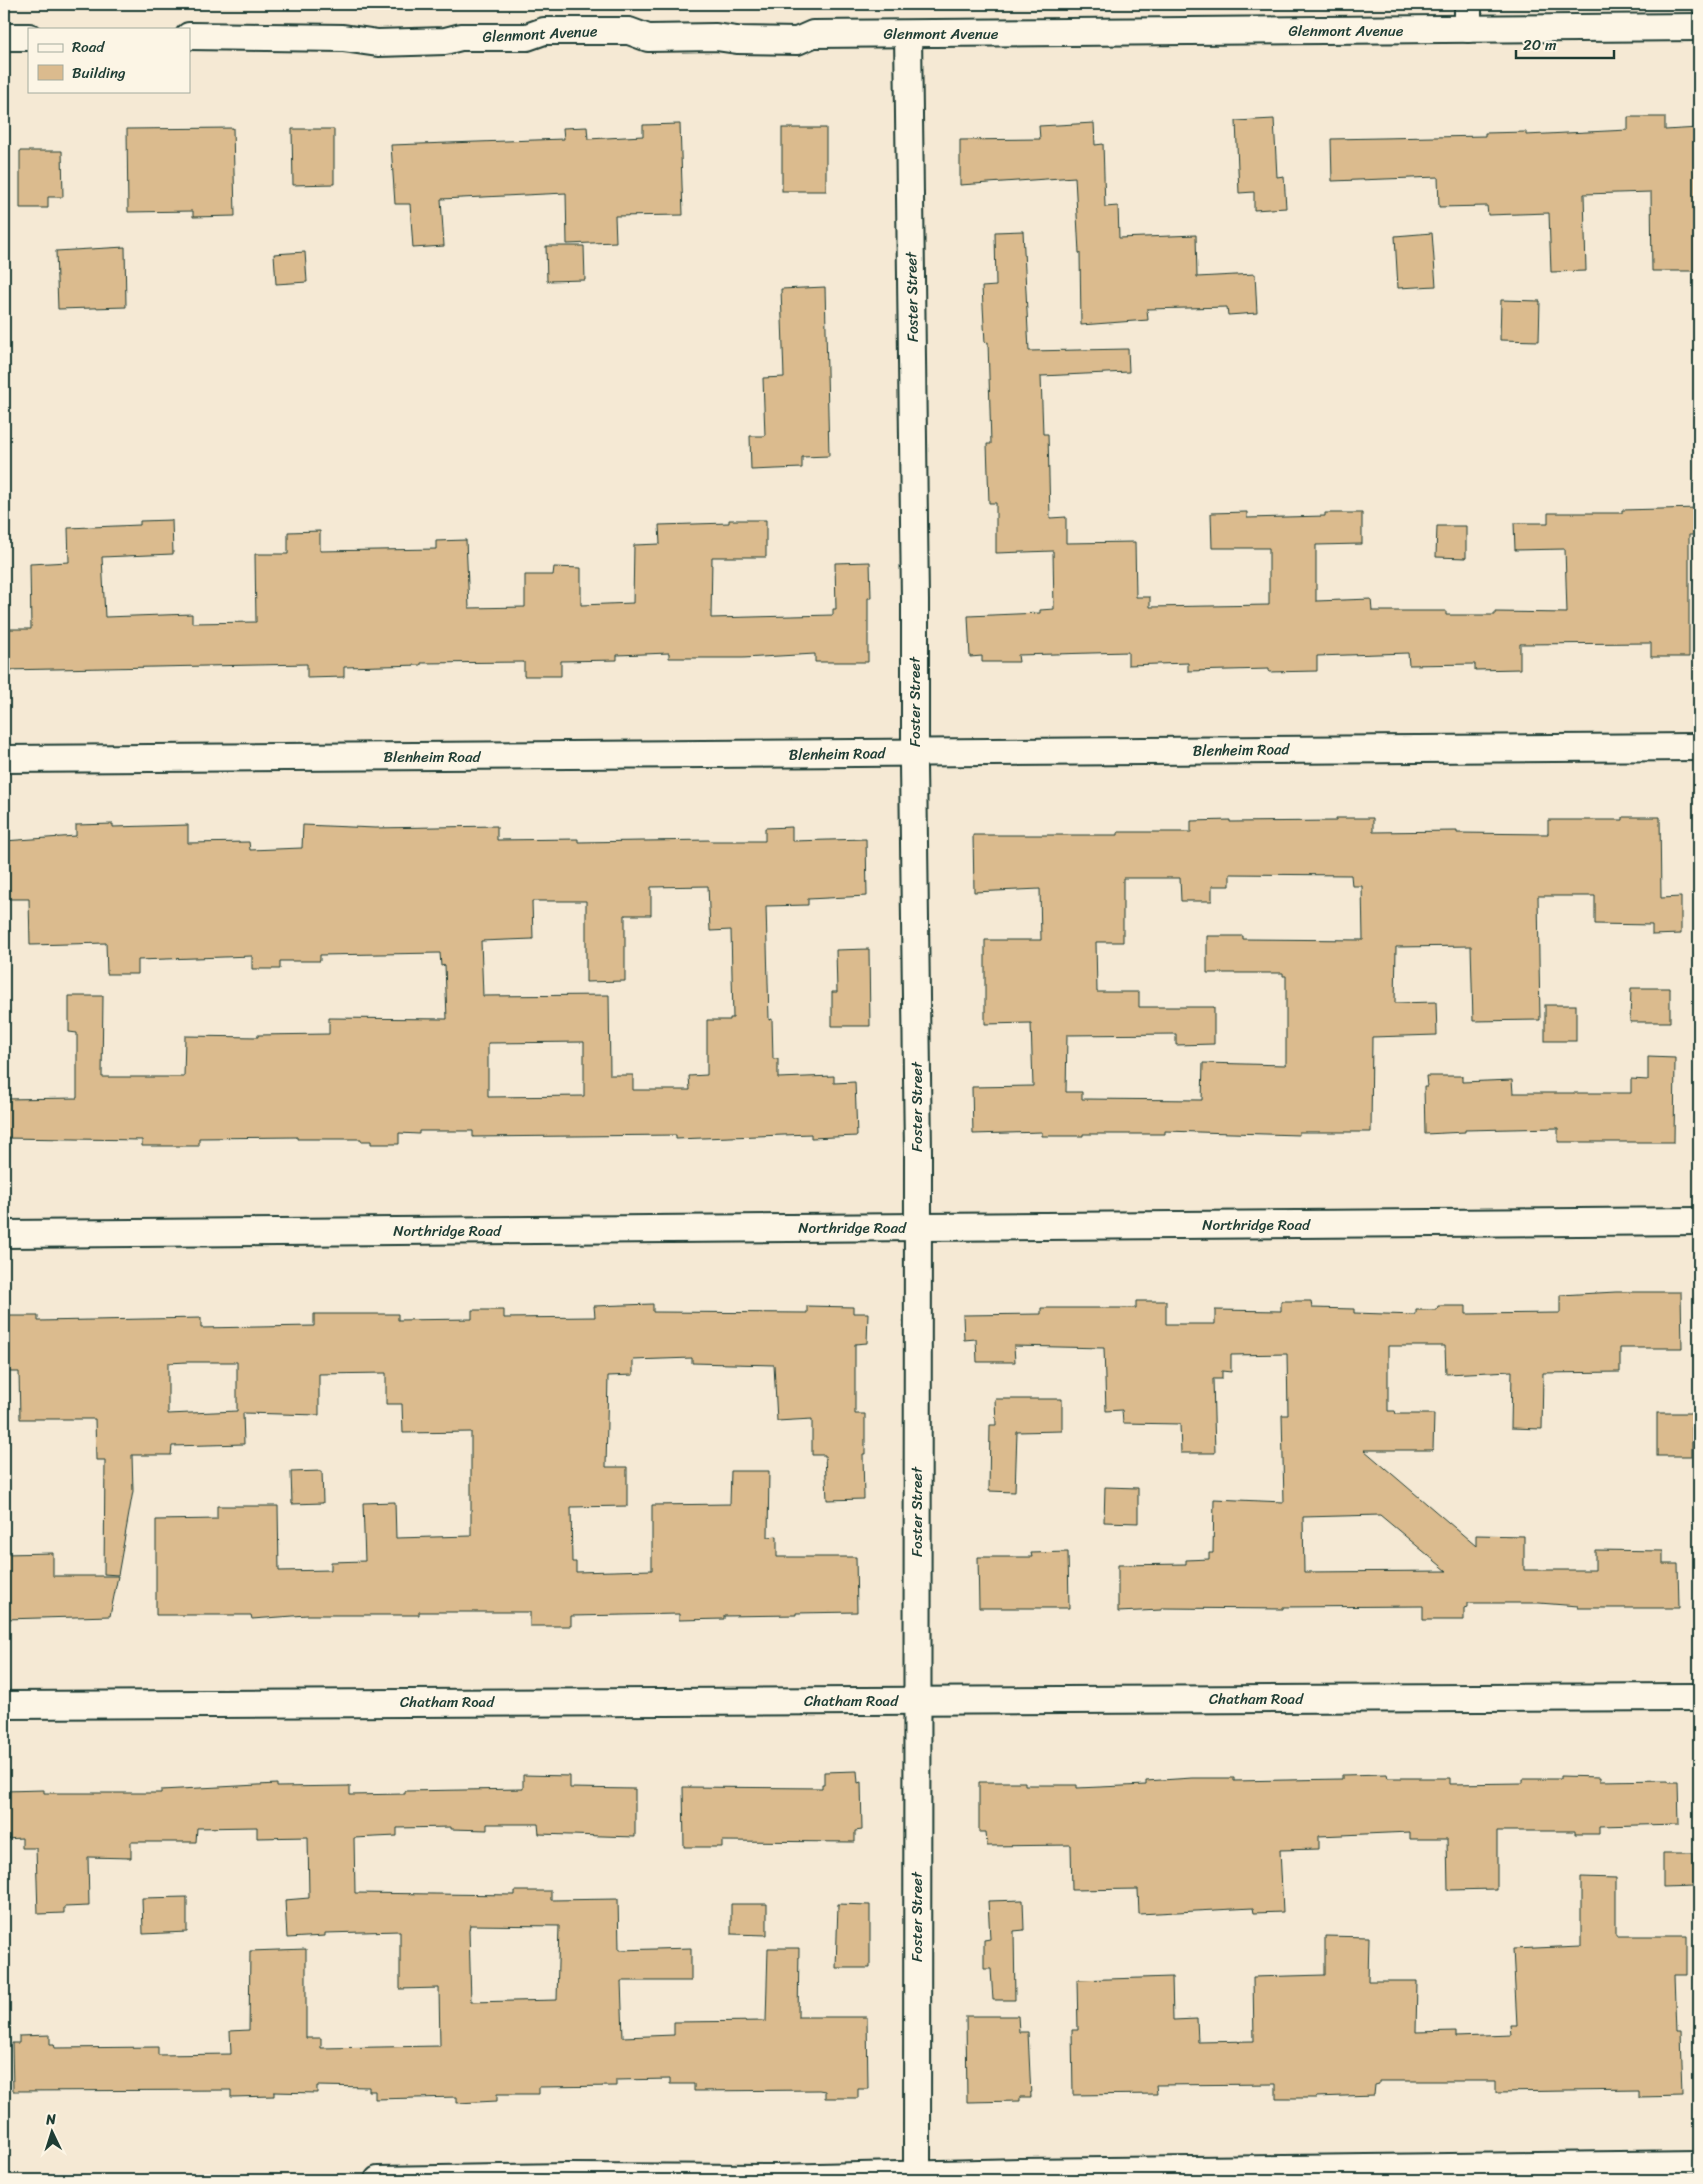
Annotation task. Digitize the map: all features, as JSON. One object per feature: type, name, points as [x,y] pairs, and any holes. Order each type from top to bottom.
[{"type":"street","name":"Glenmont Avenue","points":[[190,36],[344,38],[378,43],[445,41],[461,37],[527,37],[544,31],[628,31],[648,38],[798,41],[813,34],[908,34],[1468,16],[1699,28]]},
{"type":"street","name":"Foster Street","points":[[908,34],[915,572],[915,753],[913,765],[917,1028],[917,2177]]},
{"type":"street","points":[[4,37],[28,37]]},
{"type":"street","name":"Blenheim Road","points":[[4,759],[1699,747]]},
{"type":"street","name":"Northridge Road","points":[[4,1234],[1699,1221]]},
{"type":"street","name":"Chatham Road","points":[[4,1705],[1699,1697]]},
{"type":"street","points":[[378,2180],[568,2177],[917,2177],[1278,2168],[1699,2164]]},
{"type":"building","points":[[1628,117],[1665,117],[1665,130],[1699,128],[1699,271],[1652,271],[1651,192],[1584,194],[1586,271],[1551,272],[1549,213],[1488,215],[1487,206],[1439,207],[1438,177],[1332,181],[1331,139],[1485,136],[1485,133],[1526,132],[1526,135],[1628,130]]},
{"type":"building","points":[[1274,119],[1277,177],[1284,176],[1286,208],[1254,210],[1254,192],[1239,193],[1236,121]]},
{"type":"building","points":[[1094,123],[1095,145],[1103,144],[1105,207],[1118,206],[1119,238],[1196,235],[1197,277],[1255,274],[1257,313],[1228,315],[1227,307],[1147,309],[1148,320],[1081,325],[1080,253],[1075,177],[960,185],[960,140],[1040,139],[1039,126]]},
{"type":"building","points":[[680,124],[683,215],[615,216],[616,242],[567,244],[566,193],[441,199],[444,246],[413,248],[410,204],[395,204],[391,145],[564,139],[563,128],[587,127],[588,139],[643,136],[643,125]]},
{"type":"building","points":[[233,128],[235,216],[193,217],[193,211],[128,212],[127,129]]},
{"type":"building","points":[[782,128],[826,128],[826,191],[782,191]]},
{"type":"building","points":[[292,129],[334,129],[334,184],[293,185]]},
{"type":"building","points":[[20,151],[62,151],[63,197],[48,197],[48,208],[20,208]]},
{"type":"building","points":[[1023,231],[1029,351],[1128,349],[1129,372],[1041,376],[1043,434],[1048,434],[1050,518],[1066,517],[1066,543],[1135,542],[1136,597],[1150,597],[1150,607],[1269,605],[1269,548],[1212,548],[1211,513],[1247,512],[1247,518],[1325,516],[1325,513],[1362,513],[1362,544],[1316,545],[1316,601],[1371,599],[1372,611],[1446,611],[1446,615],[1495,615],[1495,612],[1567,613],[1565,549],[1515,550],[1514,523],[1548,523],[1548,513],[1622,513],[1622,510],[1699,508],[1699,535],[1689,535],[1689,657],[1651,657],[1651,643],[1520,644],[1520,669],[1475,670],[1475,664],[1409,665],[1408,653],[1317,656],[1317,671],[1269,672],[1269,669],[1188,671],[1188,663],[1128,665],[1128,652],[1018,655],[1019,662],[982,662],[982,656],[970,657],[968,616],[1040,613],[1040,610],[1054,609],[1053,551],[996,553],[996,503],[989,503],[987,444],[991,444],[988,342],[985,343],[982,287],[996,286],[995,232]]},
{"type":"building","points":[[1432,233],[1436,286],[1398,288],[1395,236]]},
{"type":"building","points":[[546,246],[584,246],[585,280],[547,281]]},
{"type":"building","points":[[125,247],[126,307],[58,309],[56,251]]},
{"type":"building","points":[[305,252],[307,282],[276,284],[274,254]]},
{"type":"building","points":[[825,287],[829,456],[802,457],[802,468],[751,470],[750,436],[765,436],[763,378],[784,377],[781,289]]},
{"type":"building","points":[[1501,300],[1540,301],[1539,341],[1500,340]]},
{"type":"building","points":[[172,520],[173,554],[102,557],[105,617],[192,614],[192,623],[256,622],[255,554],[288,554],[288,532],[320,531],[320,551],[436,549],[436,541],[466,540],[469,608],[525,607],[525,575],[553,575],[554,567],[581,568],[581,605],[633,603],[634,545],[660,544],[659,525],[729,523],[729,520],[766,520],[766,557],[712,557],[711,618],[833,615],[833,609],[836,609],[835,563],[870,562],[871,598],[868,598],[868,662],[815,662],[815,654],[743,658],[669,658],[669,653],[617,655],[617,660],[561,661],[561,676],[524,676],[524,662],[421,663],[421,665],[344,667],[344,677],[307,678],[307,664],[4,670],[4,629],[31,629],[30,564],[69,562],[68,528],[140,525],[140,521]]},
{"type":"building","points":[[1437,526],[1466,526],[1466,558],[1436,557]]},
{"type":"building","points":[[1623,817],[1660,817],[1661,898],[1681,897],[1681,934],[1652,935],[1652,925],[1595,924],[1595,896],[1538,896],[1540,1020],[1473,1021],[1471,946],[1396,947],[1395,1003],[1436,1002],[1437,1035],[1372,1037],[1371,1132],[1299,1132],[1299,1135],[1165,1131],[1165,1134],[1083,1134],[1083,1136],[1042,1136],[1042,1132],[973,1134],[972,1087],[1033,1086],[1031,1023],[985,1024],[985,940],[1041,940],[1040,889],[974,892],[973,835],[1118,835],[1118,832],[1191,832],[1191,821],[1336,821],[1336,818],[1373,818],[1373,832],[1457,831],[1457,833],[1548,834],[1548,820],[1623,820]],"holes":[[[1230,874],[1351,875],[1352,886],[1362,886],[1363,940],[1243,939],[1243,936],[1207,936],[1207,973],[1283,973],[1283,976],[1286,976],[1286,1065],[1203,1063],[1202,1100],[1082,1099],[1082,1092],[1066,1092],[1067,1035],[1176,1034],[1176,1045],[1214,1044],[1214,1007],[1139,1007],[1139,992],[1097,992],[1096,942],[1123,942],[1123,878],[1180,878],[1181,901],[1212,901],[1212,886],[1230,886]]]},
{"type":"building","points":[[113,824],[113,827],[188,825],[188,843],[249,842],[250,850],[302,848],[303,825],[375,828],[497,826],[497,840],[578,839],[578,842],[765,841],[765,828],[792,827],[792,841],[866,839],[867,896],[808,899],[808,905],[766,906],[769,1020],[772,1019],[773,1059],[778,1059],[778,1078],[834,1076],[834,1083],[855,1082],[857,1136],[811,1138],[811,1134],[676,1139],[676,1135],[473,1137],[473,1131],[419,1131],[419,1134],[399,1133],[399,1144],[371,1144],[371,1141],[361,1141],[361,1139],[297,1139],[297,1137],[199,1138],[199,1146],[142,1146],[142,1140],[4,1138],[4,1099],[77,1098],[77,1033],[69,1032],[69,996],[103,996],[102,1077],[184,1077],[185,1036],[258,1037],[258,1035],[329,1034],[329,1018],[447,1019],[445,965],[441,966],[440,953],[320,955],[320,961],[280,961],[280,969],[252,969],[252,956],[138,960],[138,974],[107,974],[106,943],[30,945],[29,899],[7,899],[7,890],[4,890],[4,841],[76,836],[76,825]],"holes":[[[708,886],[710,931],[731,930],[733,1018],[730,1018],[730,1020],[707,1020],[707,1075],[689,1076],[690,1090],[633,1090],[633,1075],[610,1075],[609,995],[483,996],[481,941],[533,939],[532,901],[586,901],[586,982],[625,981],[625,915],[651,915],[651,887]],[[584,1042],[584,1096],[488,1097],[488,1043]]]},
{"type":"building","points":[[869,949],[870,1026],[832,1026],[832,992],[837,992],[836,950]]},
{"type":"building","points":[[1631,988],[1670,988],[1670,1022],[1630,1022]]},
{"type":"building","points":[[1545,1005],[1576,1005],[1576,1041],[1545,1041]]},
{"type":"building","points":[[1648,1057],[1675,1058],[1674,1142],[1558,1142],[1558,1128],[1465,1130],[1465,1132],[1425,1134],[1424,1087],[1427,1087],[1426,1076],[1462,1076],[1462,1082],[1512,1080],[1513,1093],[1631,1093],[1631,1079],[1648,1080]]},
{"type":"building","points":[[1616,1292],[1681,1292],[1682,1348],[1620,1348],[1620,1372],[1543,1373],[1542,1429],[1511,1428],[1512,1371],[1446,1374],[1445,1346],[1388,1346],[1388,1411],[1395,1411],[1396,1414],[1434,1414],[1433,1450],[1364,1450],[1476,1546],[1476,1535],[1524,1536],[1524,1570],[1595,1570],[1595,1550],[1663,1551],[1663,1564],[1678,1564],[1679,1608],[1578,1608],[1578,1606],[1539,1603],[1467,1603],[1467,1607],[1464,1608],[1464,1620],[1423,1620],[1423,1606],[1283,1607],[1283,1609],[1161,1608],[1161,1610],[1118,1612],[1118,1565],[1186,1564],[1186,1560],[1209,1559],[1209,1553],[1213,1553],[1214,1499],[1284,1502],[1282,1415],[1288,1415],[1287,1354],[1231,1355],[1231,1372],[1222,1371],[1222,1379],[1213,1379],[1215,1453],[1181,1453],[1180,1424],[1123,1423],[1122,1410],[1106,1411],[1104,1348],[1014,1346],[1015,1362],[977,1362],[976,1339],[964,1340],[963,1315],[1041,1314],[1041,1308],[1136,1308],[1136,1301],[1166,1301],[1166,1324],[1215,1324],[1215,1310],[1281,1311],[1281,1301],[1311,1301],[1312,1308],[1354,1309],[1354,1313],[1416,1315],[1416,1310],[1437,1310],[1438,1306],[1466,1306],[1466,1314],[1560,1313],[1560,1295]],"holes":[[[1380,1515],[1447,1571],[1304,1572],[1303,1517]]]},
{"type":"building","points":[[653,1304],[653,1312],[807,1313],[807,1306],[853,1307],[853,1313],[868,1313],[867,1343],[855,1344],[855,1414],[865,1414],[865,1454],[863,1454],[864,1499],[827,1500],[825,1455],[812,1455],[812,1419],[777,1421],[774,1365],[692,1363],[692,1358],[633,1360],[633,1375],[608,1376],[606,1467],[627,1467],[627,1506],[571,1507],[572,1562],[576,1562],[576,1572],[652,1570],[652,1505],[730,1504],[731,1471],[769,1471],[768,1537],[777,1536],[777,1557],[856,1557],[857,1612],[724,1616],[724,1619],[679,1620],[679,1614],[571,1616],[571,1626],[530,1626],[530,1612],[419,1612],[419,1615],[307,1615],[252,1619],[251,1615],[156,1615],[156,1520],[217,1519],[217,1506],[278,1506],[279,1571],[331,1570],[331,1562],[365,1561],[363,1503],[395,1502],[396,1538],[471,1536],[471,1432],[403,1433],[402,1404],[386,1404],[386,1373],[319,1374],[319,1415],[243,1413],[244,1444],[172,1446],[171,1455],[132,1455],[133,1491],[118,1575],[104,1574],[105,1460],[96,1460],[95,1419],[20,1419],[19,1372],[4,1372],[4,1316],[38,1316],[38,1321],[201,1318],[201,1328],[314,1326],[314,1314],[398,1314],[398,1320],[472,1319],[472,1310],[504,1310],[504,1318],[595,1317],[594,1306]],"holes":[[[237,1362],[237,1411],[168,1414],[168,1363]]]},
{"type":"building","points":[[995,1399],[1062,1399],[1062,1431],[1017,1432],[1015,1492],[989,1491],[990,1425],[996,1425]]},
{"type":"building","points":[[1657,1413],[1692,1413],[1692,1456],[1657,1456]]},
{"type":"building","points":[[322,1471],[323,1503],[292,1504],[291,1472]]},
{"type":"building","points":[[1105,1487],[1138,1488],[1138,1523],[1104,1522]]},
{"type":"building","points":[[1068,1552],[1069,1608],[979,1608],[978,1557],[1032,1557],[1031,1553]]},
{"type":"building","points":[[53,1553],[53,1576],[118,1576],[110,1616],[5,1619],[4,1554]]},
{"type":"building","points":[[857,1771],[858,1783],[861,1782],[862,1830],[855,1831],[855,1842],[722,1841],[722,1847],[684,1847],[683,1787],[822,1788],[824,1772]]},
{"type":"building","points":[[1387,1774],[1388,1778],[1450,1778],[1450,1784],[1523,1783],[1523,1779],[1560,1779],[1560,1776],[1600,1777],[1600,1781],[1668,1780],[1669,1782],[1678,1782],[1679,1824],[1599,1826],[1599,1834],[1575,1834],[1575,1831],[1497,1831],[1497,1889],[1448,1890],[1447,1839],[1410,1839],[1410,1832],[1319,1836],[1319,1849],[1280,1850],[1283,1912],[1254,1913],[1253,1908],[1139,1914],[1138,1889],[1072,1890],[1071,1845],[987,1846],[986,1832],[979,1832],[979,1782],[1025,1782],[1025,1785],[1077,1785],[1077,1788],[1146,1785],[1146,1781],[1192,1778],[1234,1778],[1234,1781],[1342,1779],[1342,1775]]},
{"type":"building","points":[[523,1775],[570,1776],[570,1788],[635,1789],[635,1837],[539,1834],[538,1824],[487,1824],[487,1830],[451,1829],[451,1827],[397,1828],[397,1836],[354,1838],[355,1893],[515,1895],[515,1891],[551,1891],[551,1900],[618,1899],[619,1950],[691,1948],[691,1981],[621,1981],[623,2037],[674,2035],[674,2022],[766,2021],[768,1948],[799,1948],[798,2017],[867,2017],[868,2089],[858,2089],[858,2098],[825,2098],[825,2091],[819,2090],[694,2091],[694,2084],[670,2084],[670,2079],[616,2080],[616,2086],[539,2087],[539,2094],[497,2094],[497,2101],[457,2103],[457,2097],[375,2099],[375,2091],[369,2091],[369,2087],[317,2086],[317,2093],[274,2092],[274,2096],[231,2097],[231,2090],[13,2091],[12,2043],[19,2043],[19,2036],[50,2035],[50,2044],[54,2044],[55,2048],[158,2047],[158,2055],[231,2054],[230,2031],[249,2030],[250,1951],[306,1949],[306,2038],[321,2038],[321,2048],[440,2046],[439,1988],[400,1989],[400,1931],[325,1933],[325,1936],[287,1938],[285,1900],[309,1898],[308,1837],[257,1838],[257,1827],[197,1828],[196,1842],[131,1842],[131,1858],[88,1857],[89,1906],[64,1907],[64,1913],[38,1914],[36,1848],[22,1848],[22,1838],[4,1839],[4,1791],[44,1790],[44,1793],[161,1793],[161,1790],[277,1784],[277,1787],[350,1786],[350,1795],[405,1794],[405,1791],[523,1789]],"holes":[[[470,1925],[559,1926],[557,2000],[471,2002]]]},
{"type":"building","points":[[1663,1853],[1693,1853],[1694,1886],[1663,1887]]},
{"type":"building","points":[[1581,1877],[1616,1878],[1616,1936],[1687,1936],[1687,1975],[1675,1975],[1677,2031],[1681,2031],[1683,2096],[1640,2097],[1640,2090],[1496,2092],[1496,2081],[1379,2081],[1379,2084],[1375,2085],[1374,2095],[1316,2098],[1276,2098],[1276,2084],[1156,2085],[1157,2094],[1073,2095],[1072,2030],[1078,2030],[1077,1980],[1172,1977],[1173,2020],[1197,2019],[1198,2042],[1254,2041],[1253,1977],[1325,1975],[1325,1936],[1369,1937],[1368,1981],[1417,1981],[1416,2032],[1456,2031],[1456,2037],[1511,2035],[1510,2025],[1517,2025],[1513,1949],[1581,1946]]},
{"type":"building","points":[[187,1897],[187,1932],[143,1934],[142,1898]]},
{"type":"building","points":[[1023,1900],[1024,1930],[1014,1931],[1015,2000],[993,2000],[991,1969],[984,1969],[984,1940],[990,1939],[988,1901]]},
{"type":"building","points":[[731,1904],[767,1904],[767,1935],[731,1934]]},
{"type":"building","points":[[838,1904],[870,1905],[870,1968],[836,1968]]},
{"type":"building","points":[[966,2016],[1018,2016],[1019,2032],[1028,2032],[1031,2097],[1020,2097],[1020,2101],[967,2102]]}]
